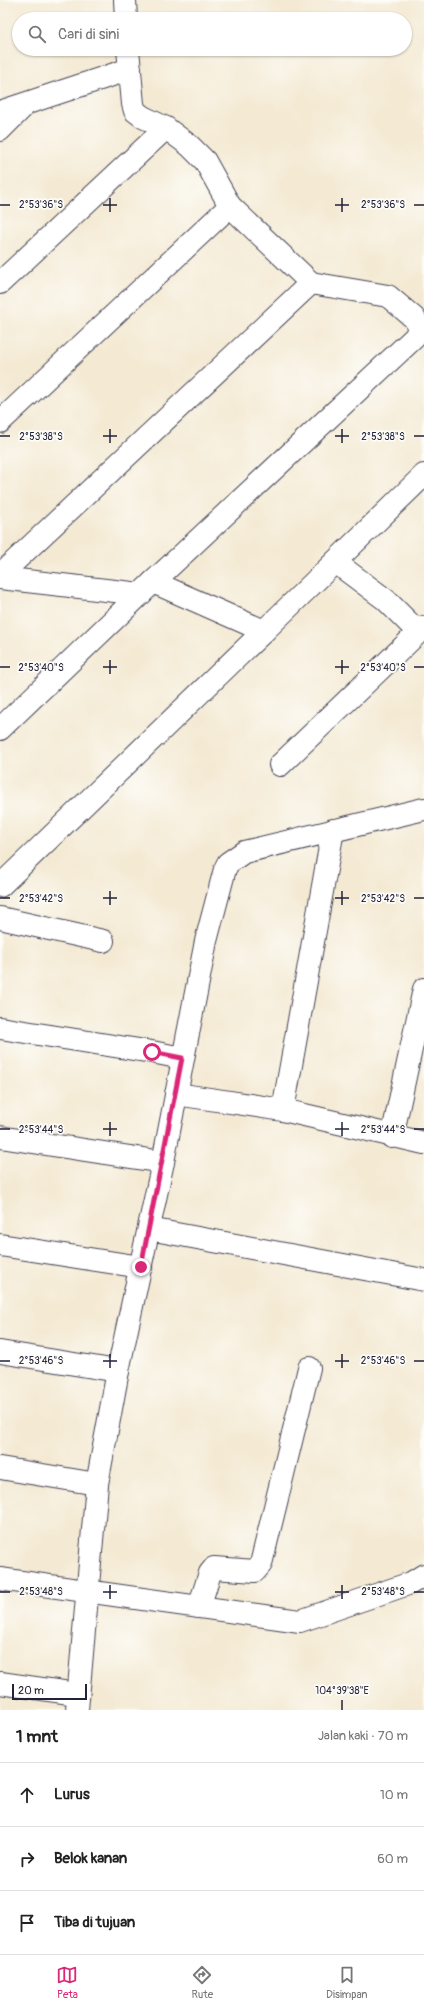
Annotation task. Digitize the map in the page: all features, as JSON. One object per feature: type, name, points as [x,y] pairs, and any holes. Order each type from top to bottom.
[{"type":"street","points":[[125,0],[126,12]]},
{"type":"street","points":[[0,112],[28,102],[129,59],[135,111],[143,117],[166,128],[190,146],[205,161],[230,206],[311,283],[388,296],[414,318],[417,322],[418,332],[415,337],[147,588],[0,729]]},
{"type":"street","points":[[0,130],[28,102]]},
{"type":"street","points":[[0,283],[166,128]]},
{"type":"street","points":[[0,422],[230,206]]},
{"type":"street","points":[[0,575],[311,283]]},
{"type":"street","points":[[0,886],[335,562],[422,482]]},
{"type":"street","points":[[280,765],[421,630],[386,600],[335,562]]},
{"type":"street","points":[[0,578],[147,588],[264,631]]},
{"type":"street","points":[[0,1683],[77,1702],[97,1484],[118,1371],[163,1162],[182,1058],[206,941],[225,869],[228,863],[244,852],[424,809]]},
{"type":"street","points":[[283,1110],[332,830]]},
{"type":"street","points":[[0,918],[103,941]]},
{"type":"street","points":[[392,1137],[424,989]]},
{"type":"street","points":[[0,1028],[182,1058]]},
{"type":"street","points":[[176,1094],[283,1110],[392,1137],[424,1143]]},
{"type":"street","points":[[0,1137],[163,1162]]},
{"type":"street","points":[[149,1229],[424,1280]]},
{"type":"street","points":[[0,1245],[141,1267]]},
{"type":"street","points":[[0,1352],[118,1371]]},
{"type":"street","points":[[199,1607],[210,1574],[214,1568],[255,1571],[261,1564],[309,1368]]},
{"type":"street","points":[[0,1468],[97,1484]]},
{"type":"street","points":[[0,1579],[300,1620],[411,1583],[424,1575]]},
{"type":"route","points":[[141,1267],[163,1162],[182,1058],[152,1052]]}]
